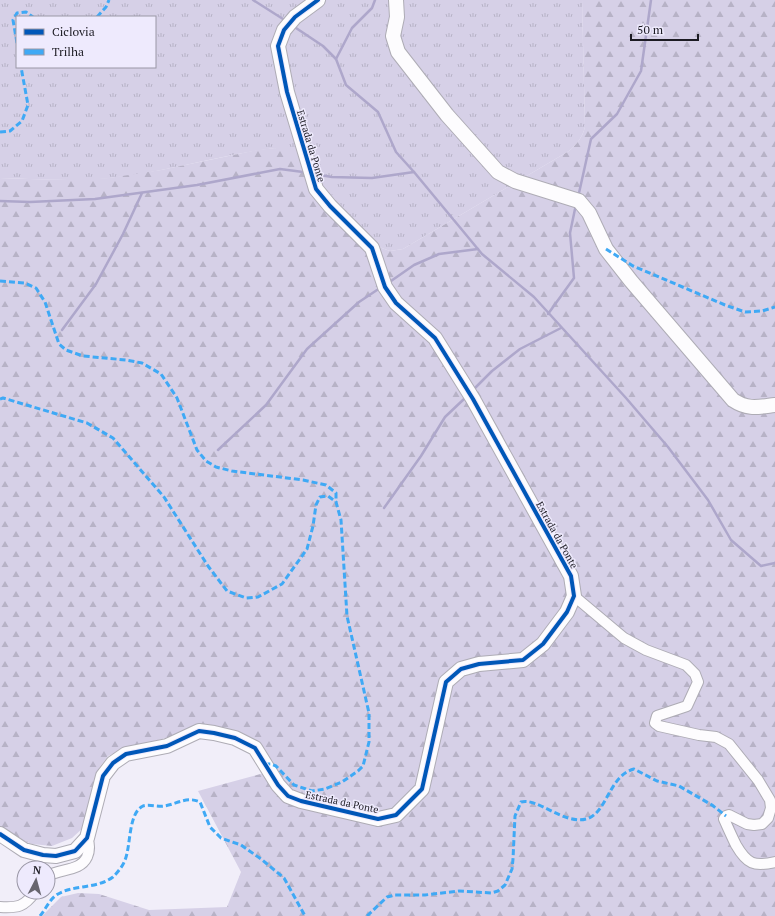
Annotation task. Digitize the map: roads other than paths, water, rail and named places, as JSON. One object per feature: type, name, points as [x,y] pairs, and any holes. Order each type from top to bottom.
[{"type":"street","name":"Estrada da Ponte","points":[[87,838],[103,776],[114,763],[126,754],[167,746],[199,731],[234,738],[255,748],[278,785],[288,796],[301,801],[378,819],[396,815],[422,789],[446,682],[460,669],[479,664],[523,660],[543,644],[567,612],[574,596],[570,576],[473,399],[435,338],[396,303],[385,287],[372,248],[330,206],[316,189],[287,92],[278,46],[284,30],[295,17],[318,0]]},
{"type":"street","points":[[396,0],[398,17],[393,36],[398,52],[447,115],[498,172],[515,181],[579,201],[589,213],[606,249],[627,276],[733,400],[750,408],[775,405]]},
{"type":"street","points":[[574,596],[624,638],[646,650],[686,665],[695,674],[698,682],[687,706],[657,716],[655,723],[659,726],[699,735],[716,737],[729,744],[758,780],[770,800],[772,808],[768,818],[762,824],[747,824],[729,815],[724,819],[742,856],[748,861],[765,864],[775,862]]},
{"type":"street","points":[[0,834],[24,850],[43,855],[56,856],[75,851],[87,838],[90,845],[86,859],[81,864],[56,873]]},
{"type":"street","points":[[0,908],[20,906],[28,900]]},
{"type":"waterway","points":[[253,0],[283,19]]},
{"type":"waterway","points":[[375,0],[372,8],[352,28],[336,59],[346,85],[378,112],[396,152],[482,254],[534,297],[626,398],[668,447],[708,500],[731,540],[761,566],[775,563]]},
{"type":"waterway","points":[[579,193],[591,139],[617,114],[641,71],[651,0]]},
{"type":"waterway","points":[[296,28],[323,46],[336,59]]},
{"type":"waterway","points":[[0,201],[30,202],[95,199],[197,185],[280,169],[303,172]]},
{"type":"waterway","points":[[320,175],[332,177],[372,178],[414,172]]},
{"type":"waterway","points":[[62,330],[96,284],[123,234],[142,193]]},
{"type":"waterway","points":[[548,314],[574,278],[570,233],[575,209]]},
{"type":"waterway","points":[[391,281],[414,265],[439,254],[478,249]]},
{"type":"waterway","points":[[218,450],[266,405],[307,349],[359,302],[377,290]]},
{"type":"waterway","points":[[475,388],[492,371],[520,349],[561,328]]},
{"type":"waterway","points":[[384,508],[421,456],[445,417],[464,399]]}]
